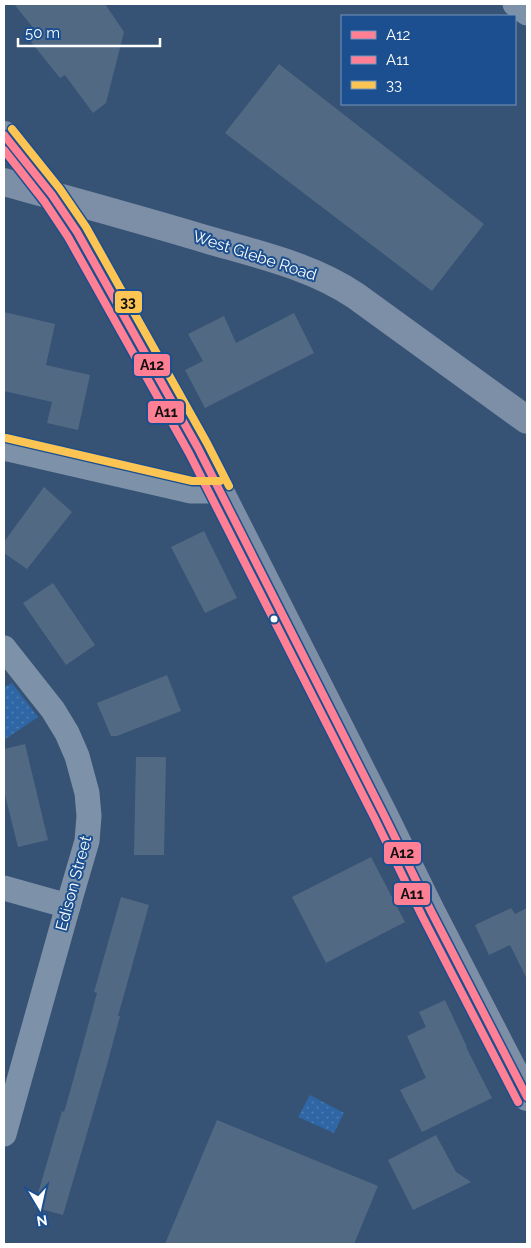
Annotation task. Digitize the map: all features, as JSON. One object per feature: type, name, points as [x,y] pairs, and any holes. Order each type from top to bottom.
[{"type":"main road","points":[[4,135],[52,195],[90,252],[198,448],[431,911],[527,1097]]},
{"type":"main road","name":"West Glebe Road","points":[[4,182],[190,234],[296,266],[330,280],[356,296],[527,420]]},
{"type":"street","points":[[515,4],[527,13]]},
{"type":"street","points":[[4,448],[191,491],[220,491]]},
{"type":"street","name":"Edison Street","points":[[4,648],[53,710],[67,733],[77,756],[88,793],[89,816],[87,840],[4,1134]]},
{"type":"street","points":[[4,888],[68,906]]},
{"type":"shaded area","points":[[12,683],[38,717],[4,740],[4,687]]},
{"type":"shaded area","points":[[310,1095],[344,1113],[334,1133],[298,1117]]},
{"type":"building","points":[[14,4],[105,4],[124,32],[106,103],[93,113],[65,75],[60,78],[27,37],[35,30]]},
{"type":"building","points":[[279,64],[484,224],[432,291],[225,133]]},
{"type":"building","points":[[4,312],[55,324],[46,365],[90,375],[78,430],[47,423],[52,402],[4,391]]},
{"type":"building","points":[[294,313],[314,353],[205,408],[185,370],[203,361],[188,334],[224,316],[236,343]]},
{"type":"building","points":[[44,487],[72,512],[27,569],[4,553],[4,542]]},
{"type":"building","points":[[204,531],[237,598],[205,613],[171,547]]},
{"type":"building","points":[[53,583],[95,645],[66,665],[23,603]]},
{"type":"building","points":[[167,675],[181,711],[117,736],[111,736],[97,703]]},
{"type":"building","points":[[25,744],[48,840],[18,847],[4,791],[4,749]]},
{"type":"building","points":[[136,757],[166,757],[164,855],[134,855]]},
{"type":"building","points":[[371,857],[405,922],[326,963],[292,897]]},
{"type":"building","points":[[121,897],[149,905],[118,1016],[120,1016],[107,1065],[63,1215],[34,1207],[62,1111],[64,1112],[71,1088],[97,993],[94,992]]},
{"type":"building","points":[[511,908],[515,914],[527,908],[527,979],[510,945],[489,955],[475,925]]},
{"type":"building","points":[[445,1000],[492,1098],[422,1132],[400,1090],[426,1078],[407,1036],[426,1027],[419,1012]]},
{"type":"building","points":[[217,1120],[378,1186],[354,1244],[165,1244]]},
{"type":"building","points":[[436,1135],[456,1172],[471,1182],[413,1210],[388,1160]]},
{"type":"transit line","name":"33","points":[[12,129],[60,189],[86,227],[207,443],[229,486]]},
{"type":"transit line","name":"A12","points":[[4,135],[52,195],[77,232],[198,448],[431,911],[527,1097]]},
{"type":"transit line","name":"A11","points":[[4,150],[44,201],[68,237],[189,453],[375,819],[422,916],[518,1102]]},
{"type":"transit line","name":"33","points":[[6,438],[192,481],[220,481]]}]
